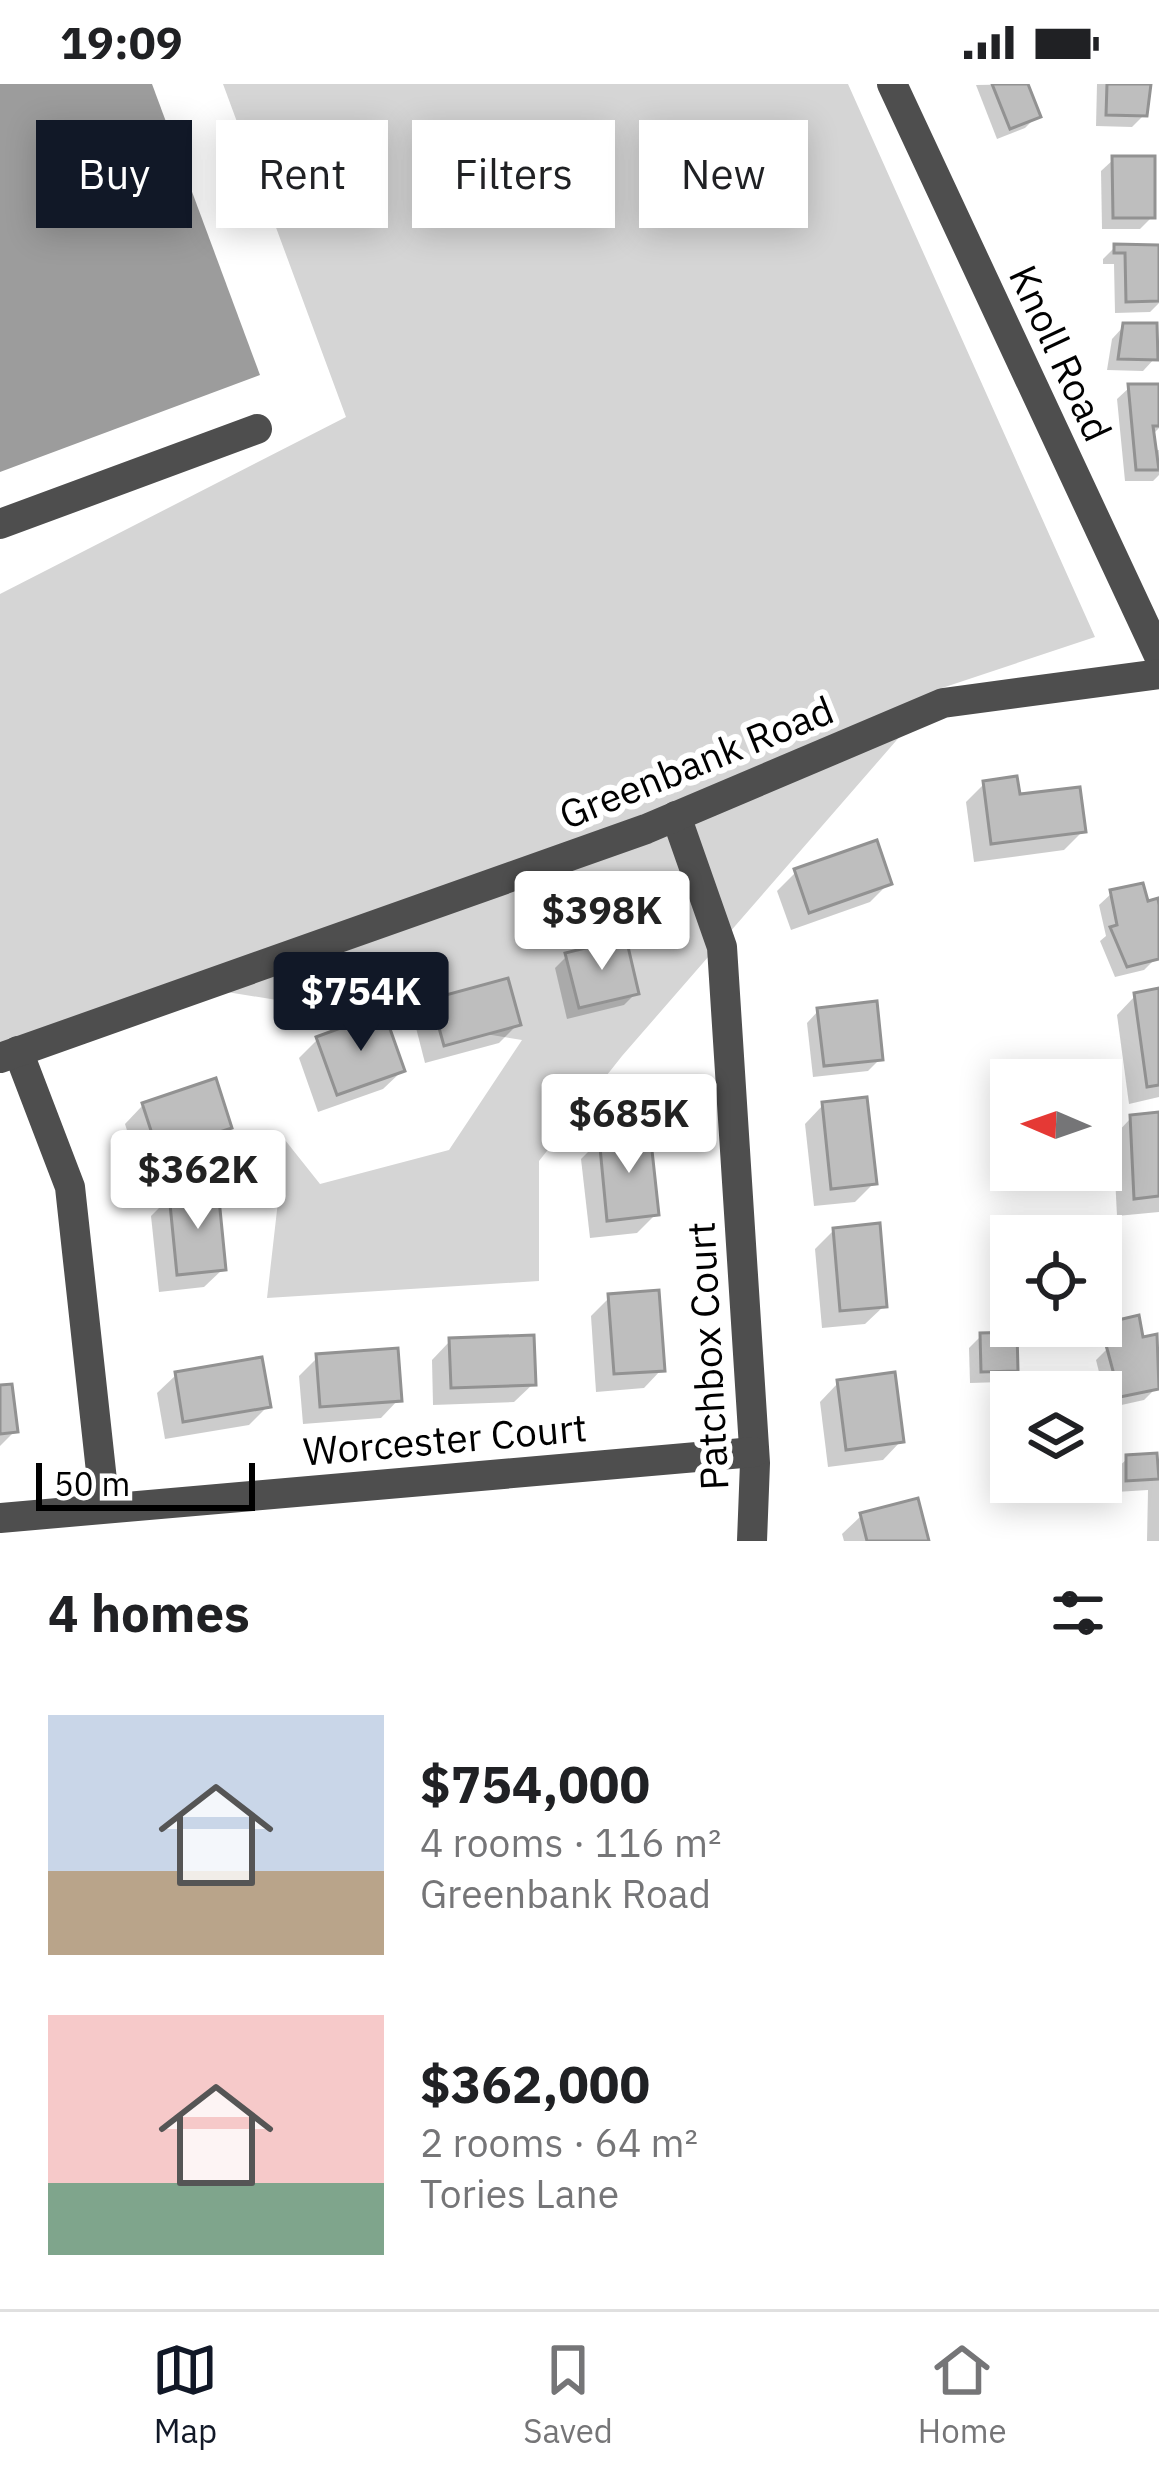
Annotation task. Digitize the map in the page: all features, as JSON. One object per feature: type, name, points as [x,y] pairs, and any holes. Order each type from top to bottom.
[{"type":"street","name":"Knoll Road","points":[[892,84],[1159,656]]},
{"type":"street","points":[[0,524],[257,429]]},
{"type":"street","name":"Greenbank Road","points":[[9,1055],[676,816],[943,704],[1159,674]]},
{"type":"street","name":"Patchbox Court","points":[[676,816],[722,946],[754,1452],[752,1541]]},
{"type":"street","points":[[9,1055],[70,1187],[105,1508]]},
{"type":"street","name":"Worcester Court","points":[[0,1518],[754,1452]]},
{"type":"shaded area","points":[[0,84],[152,84],[165,120],[36,120],[36,228],[192,228],[192,192],[260,375],[0,472]]},
{"type":"shaded area","points":[[223,84],[848,84],[1095,637],[942,688],[622,1056],[539,1161],[539,1281],[267,1298],[285,1140],[320,1184],[449,1150],[522,1040],[178,984],[0,1053],[0,594],[346,417],[276,228],[388,228],[388,120],[236,120]]},
{"type":"building","points":[[992,84],[1028,84],[1041,117],[1010,129]]},
{"type":"building","points":[[1107,84],[1151,84],[1147,116],[1106,115]]},
{"type":"building","points":[[1112,156],[1155,156],[1155,218],[1113,218]]},
{"type":"building","points":[[1114,244],[1159,245],[1159,301],[1126,302],[1125,253],[1114,253]]},
{"type":"building","points":[[1123,323],[1157,323],[1158,360],[1118,359]]},
{"type":"building","points":[[1128,384],[1159,384],[1159,426],[1153,426],[1159,470],[1136,470]]},
{"type":"building","points":[[1017,776],[1020,794],[1080,787],[1086,832],[991,844],[983,781]]},
{"type":"building","points":[[877,840],[892,884],[809,913],[794,869]]},
{"type":"building","points":[[1143,883],[1148,901],[1158,898],[1159,959],[1127,967],[1110,927],[1117,925],[1110,890]]},
{"type":"building","points":[[626,938],[639,994],[579,1008],[565,953]]},
{"type":"building","points":[[508,978],[521,1025],[444,1046],[431,999]]},
{"type":"building","points":[[1159,988],[1159,1085],[1147,1087],[1134,993]]},
{"type":"building","points":[[877,1001],[883,1060],[824,1066],[817,1008]]},
{"type":"building","points":[[384,1012],[405,1071],[337,1095],[316,1037]]},
{"type":"building","points":[[216,1078],[232,1128],[158,1152],[142,1103]]},
{"type":"building","points":[[867,1097],[877,1184],[831,1189],[822,1102]]},
{"type":"building","points":[[1159,1112],[1159,1196],[1134,1199],[1130,1115]]},
{"type":"building","points":[[650,1132],[659,1215],[607,1221],[599,1137]]},
{"type":"building","points":[[218,1189],[226,1270],[177,1275],[169,1194]]},
{"type":"building","points":[[880,1223],[887,1307],[840,1311],[833,1228]]},
{"type":"building","points":[[659,1290],[665,1371],[614,1374],[608,1294]]},
{"type":"building","points":[[1139,1315],[1143,1337],[1157,1334],[1159,1389],[1122,1397],[1122,1371],[1113,1371],[1107,1347],[1122,1347],[1122,1319]]},
{"type":"building","points":[[980,1333],[990,1333],[990,1347],[1017,1347],[1018,1371],[981,1372]]},
{"type":"building","points":[[534,1335],[536,1385],[451,1388],[449,1338]]},
{"type":"building","points":[[398,1348],[402,1401],[320,1407],[316,1354]]},
{"type":"building","points":[[262,1357],[271,1407],[183,1422],[175,1372]]},
{"type":"building","points":[[895,1372],[904,1442],[846,1450],[837,1380]]},
{"type":"building","points":[[12,1384],[18,1432],[0,1434],[0,1385]]},
{"type":"building","points":[[1157,1453],[1159,1479],[1126,1481],[1126,1455]]},
{"type":"building","points":[[918,1498],[929,1541],[867,1541],[860,1513]]}]
